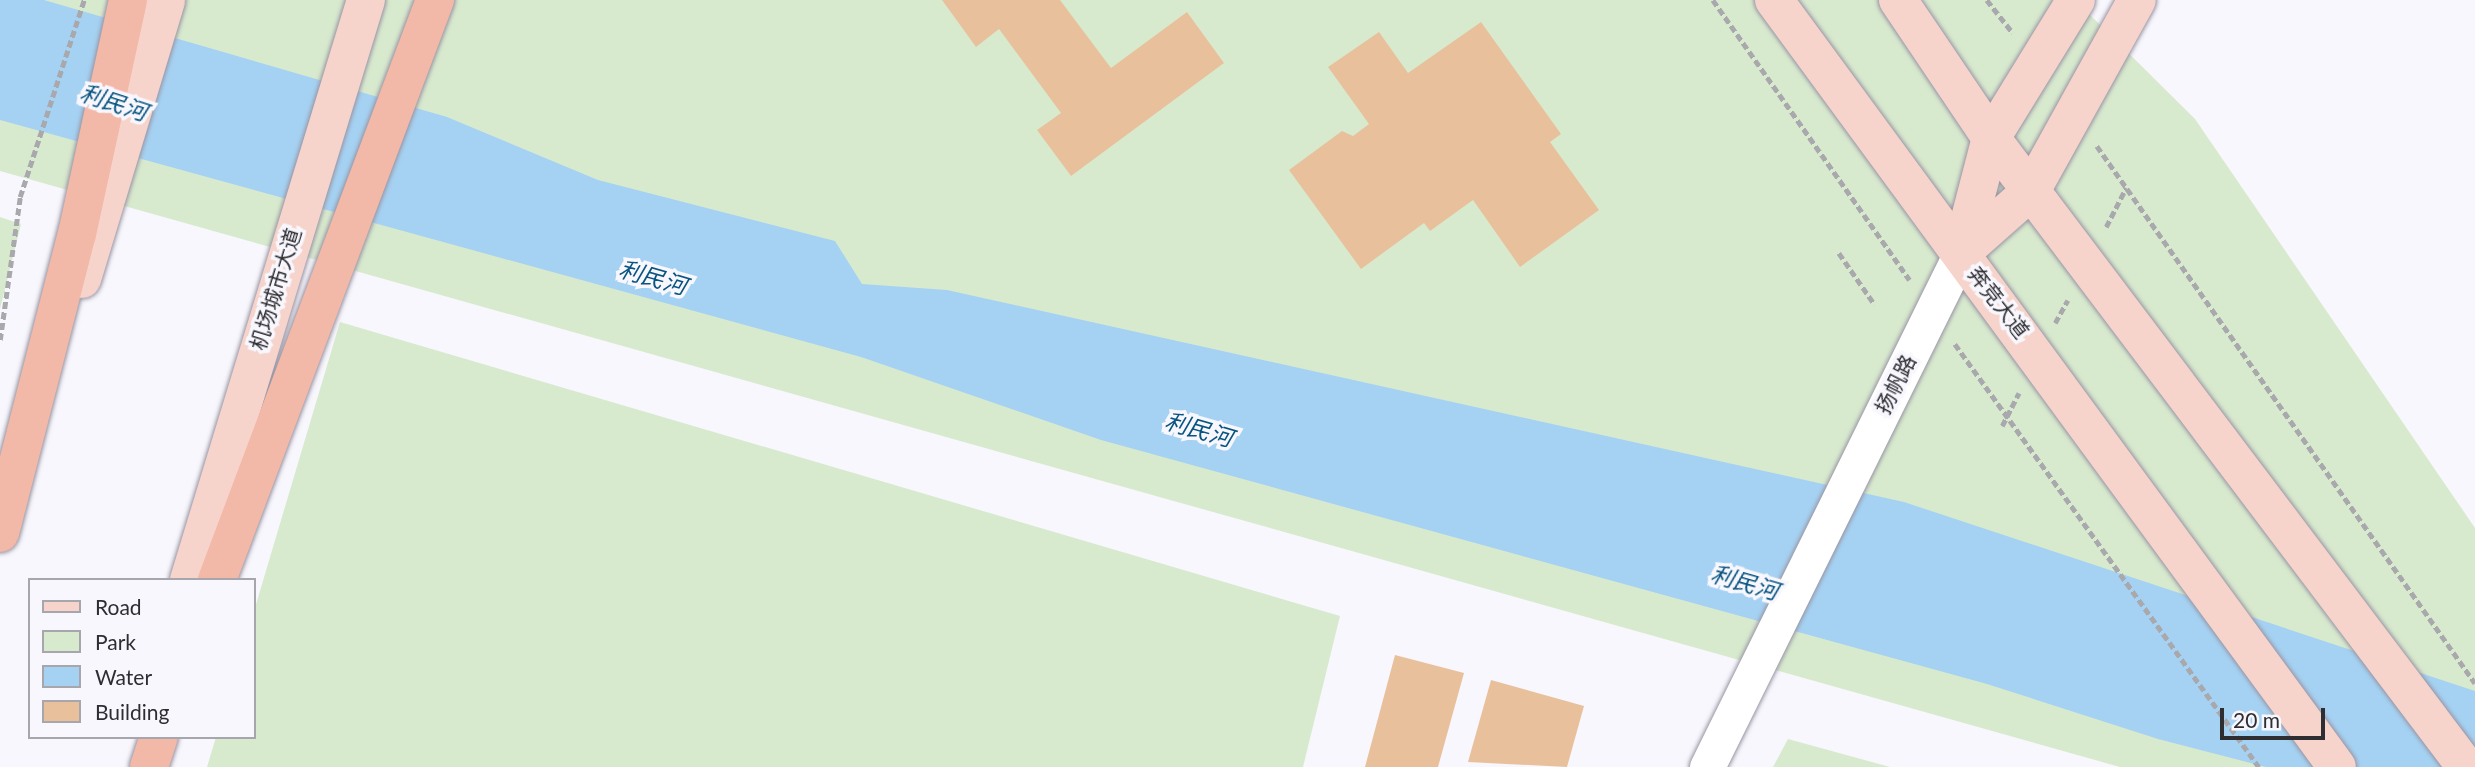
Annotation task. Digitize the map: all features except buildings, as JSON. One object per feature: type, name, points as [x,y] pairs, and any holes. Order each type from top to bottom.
[{"type":"highway","points":[[0,455],[64,221],[107,0]]},
{"type":"highway","points":[[218,578],[435,0]]},
{"type":"highway","points":[[0,533],[77,234],[153,1]]},
{"type":"highway","points":[[149,767],[158,739]]},
{"type":"main road","name":"机场城市大道","points":[[189,578],[290,240],[366,0]]},
{"type":"main road","name":"奔竞大道","points":[[1774,0],[2039,354],[2223,605],[2337,767]]},
{"type":"main road","points":[[1898,0],[1991,138],[2339,605],[2466,767]]},
{"type":"main road","name":"扬帆路","points":[[1961,253],[1991,138],[2076,0]]},
{"type":"main road","points":[[1961,253],[2031,191],[2137,0]]},
{"type":"main road","points":[[0,549],[119,160],[153,1]]},
{"type":"main road","points":[[133,767],[141,739]]},
{"type":"street","name":"扬帆路","points":[[1707,767],[1961,253]]},
{"type":"path","points":[[0,340],[20,197],[84,0]]},
{"type":"path","points":[[1713,0],[1931,311],[2259,767]]},
{"type":"path","points":[[1987,0],[2036,64]]},
{"type":"path","points":[[2073,112],[2475,683]]},
{"type":"path","points":[[2002,426],[2126,188]]},
{"type":"path","points":[[1839,254],[1875,305]]},
{"type":"green space","points":[[0,0],[2075,0],[2195,119],[2475,528],[2475,767],[2120,767],[0,171]]},
{"type":"green space","points":[[0,217],[21,224],[0,309]]},
{"type":"green space","points":[[340,322],[1340,616],[1303,767],[207,767],[215,739],[256,739],[256,604]]},
{"type":"green space","points":[[1788,739],[1890,767],[1773,767]]},
{"type":"water","name":"利民河","points":[[0,0],[44,0],[447,117],[598,180],[835,241],[862,284],[947,290],[1904,502],[2475,691],[2475,767],[2266,767],[2158,739],[1987,684],[1101,440],[861,357],[0,120]]}]
